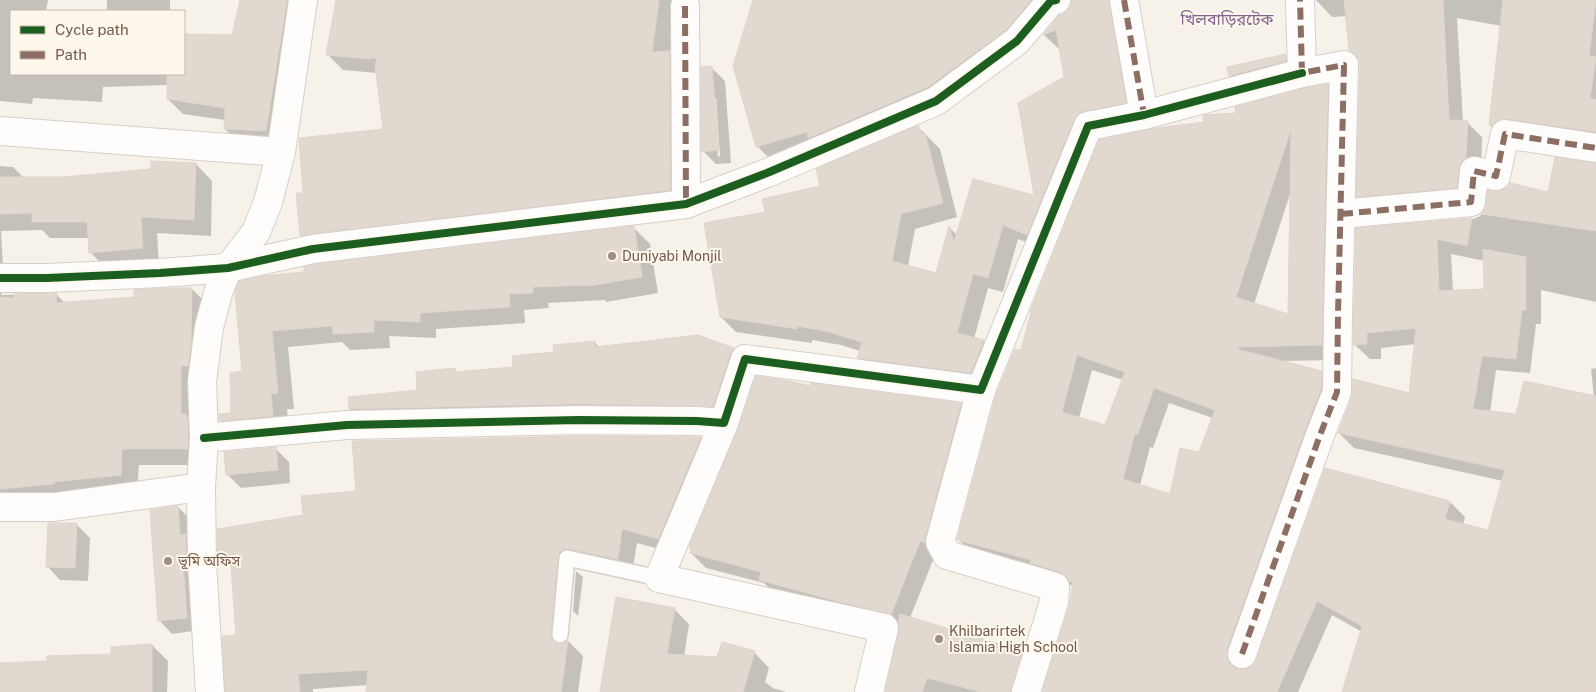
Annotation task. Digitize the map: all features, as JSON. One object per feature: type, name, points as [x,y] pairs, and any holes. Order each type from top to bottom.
[{"type":"street","points":[[210,692],[202,562],[201,487],[204,438],[202,381],[209,327],[219,290],[228,268],[256,232],[268,202],[282,152],[303,0]]},
{"type":"street","points":[[0,278],[160,274],[228,268],[313,249],[686,204],[768,173],[936,101],[1017,40],[1051,2],[1056,0]]},
{"type":"street","points":[[1124,0],[1144,115]]},
{"type":"street","points":[[1300,0],[1302,73]]},
{"type":"street","points":[[685,6],[686,204]]},
{"type":"street","points":[[1026,692],[1054,602],[1055,587],[947,555],[940,542],[981,390],[1088,126],[1144,115],[1302,73],[1344,65],[1337,392],[1242,654]]},
{"type":"street","points":[[0,131],[282,152]]},
{"type":"street","points":[[1341,214],[1471,202],[1474,171],[1496,176],[1505,134],[1596,148]]},
{"type":"street","points":[[869,692],[884,628],[659,578],[724,423],[745,359],[981,390]]},
{"type":"street","points":[[204,438],[347,425],[579,420],[724,423]]},
{"type":"street","points":[[0,507],[54,507],[201,487]]},
{"type":"lane","points":[[560,635],[567,558],[659,578]]},
{"type":"building","points":[[240,0],[287,0],[266,131],[224,129],[225,108],[167,99],[167,75],[185,75],[185,34],[232,35]]},
{"type":"building","points":[[336,0],[659,0],[652,52],[670,51],[670,190],[300,236],[296,193],[303,193],[299,138],[383,129],[375,65],[377,59],[326,55]]},
{"type":"building","points":[[753,0],[1031,0],[1006,30],[928,87],[808,138],[807,132],[756,147],[733,66]]},
{"type":"building","points":[[1071,0],[1109,0],[1126,103],[1078,114],[1027,235],[1003,225],[988,278],[973,274],[957,333],[984,340],[971,373],[857,358],[862,342],[825,331],[797,326],[797,329],[720,317],[704,223],[765,212],[762,199],[820,186],[816,169],[918,125],[922,134],[925,133],[943,203],[901,214],[892,261],[936,273],[949,226],[954,242],[973,179],[1034,195],[1018,103],[1064,77],[1056,30],[1043,35],[1059,15],[1067,11],[1071,5]]},
{"type":"building","points":[[1344,0],[1443,0],[1449,120],[1468,121],[1466,158],[1461,162],[1457,188],[1356,197],[1360,65],[1357,56],[1349,50]]},
{"type":"building","points":[[1503,0],[1596,0],[1589,56],[1596,57],[1590,98],[1596,100],[1596,132],[1507,119],[1499,120],[1492,126],[1489,125]]},
{"type":"building","points":[[1286,54],[1286,61],[1229,76],[1227,67]]},
{"type":"building","points":[[712,66],[719,150],[701,152],[701,67]]},
{"type":"building","points":[[1328,84],[1322,345],[1237,347],[1237,349],[1322,371],[1321,389],[1227,649],[1227,657],[1230,664],[1237,669],[1245,669],[1252,666],[1256,660],[1325,468],[1450,501],[1445,519],[1488,530],[1505,470],[1338,433],[1352,397],[1353,379],[1409,393],[1416,328],[1367,333],[1367,344],[1353,345],[1356,228],[1472,218],[1467,246],[1437,239],[1439,291],[1484,289],[1483,249],[1526,257],[1526,310],[1522,310],[1516,359],[1482,356],[1473,409],[1516,414],[1524,381],[1596,396],[1596,692],[1342,692],[1362,626],[1317,601],[1277,692],[1042,692],[1069,607],[1073,582],[1069,581],[1060,572],[1030,563],[1031,560],[957,540],[996,395],[1015,349],[1021,350],[1030,312],[1099,140],[1157,128],[1204,122],[1203,115],[1236,113],[1235,107],[1305,88]],"holes":[[[1291,129],[1288,314],[1236,297]],[[1077,355],[1125,372],[1105,425],[1062,412]],[[1154,388],[1215,410],[1199,452],[1180,448],[1170,494],[1123,479],[1135,433],[1138,434]]]},
{"type":"building","points":[[1555,157],[1596,163],[1596,231],[1481,214],[1486,204],[1488,190],[1501,191],[1509,186],[1510,183],[1548,192]]},
{"type":"building","points":[[151,161],[196,163],[194,220],[141,217],[143,248],[89,253],[87,222],[32,222],[32,213],[0,214],[0,177],[64,177],[151,169]]},
{"type":"building","points":[[634,226],[642,277],[589,286],[533,287],[533,293],[509,294],[510,307],[420,313],[420,322],[374,320],[374,332],[333,334],[332,326],[272,331],[278,393],[271,394],[273,416],[219,421],[219,414],[231,413],[230,373],[242,371],[235,293],[239,281],[262,276],[304,272],[304,267],[316,264]]},
{"type":"building","points":[[192,288],[191,346],[188,366],[181,366],[181,414],[186,414],[186,418],[188,417],[188,449],[122,449],[121,475],[0,489],[0,297],[14,298],[14,294],[57,293],[56,303],[134,297],[134,290]]},
{"type":"building","points":[[698,335],[734,348],[730,354],[713,407],[579,404],[349,409],[348,397],[417,390],[416,372],[455,368],[455,372],[513,367],[512,356],[554,352],[553,345],[595,341],[595,347]]},
{"type":"building","points":[[756,376],[810,386],[811,383],[961,403],[925,543],[920,541],[891,615],[759,580],[761,572],[690,553],[691,548],[689,547],[738,429]]},
{"type":"building","points":[[579,436],[701,437],[658,539],[622,529],[618,559],[569,549],[563,549],[559,553],[551,634],[552,639],[559,644],[568,640],[561,692],[366,692],[368,670],[298,674],[300,692],[225,692],[222,636],[236,635],[230,553],[218,555],[217,529],[303,515],[301,496],[356,491],[352,441]]},
{"type":"building","points":[[276,447],[278,470],[226,475],[224,452]]},
{"type":"building","name":"ভূমি অফিস","points":[[178,506],[180,535],[186,534],[186,560],[183,560],[187,618],[158,621],[150,510]]},
{"type":"building","points":[[48,523],[77,523],[75,568],[46,567]]},
{"type":"building","points":[[616,597],[675,608],[667,654],[717,657],[722,642],[755,651],[743,692],[600,692]]},
{"type":"building","name":"Khilbarirtek Islamia High School","points":[[900,614],[1022,651],[1011,692],[981,692],[927,678],[922,692],[885,692],[899,632],[898,622]]},
{"type":"building","points":[[152,644],[152,692],[0,692],[0,663],[47,661],[47,656],[111,654],[111,647]]},
{"type":"marked path","points":[[1124,0],[1144,115]]},
{"type":"marked path","points":[[1242,654],[1337,392],[1344,65],[1302,73],[1300,0]]},
{"type":"marked path","points":[[685,6],[686,204]]},
{"type":"marked path","points":[[1341,214],[1471,202],[1474,171],[1496,176],[1505,134],[1596,148]]},
{"type":"cycle path","points":[[0,278],[47,278],[228,268],[313,249],[686,204],[767,173],[936,101],[1017,41],[1051,1],[1056,0]]},
{"type":"cycle path","points":[[204,438],[347,425],[579,420],[724,423],[745,359],[981,390],[1088,126],[1144,115],[1302,73]]},
{"type":"place","name":"Duniyabi Monjil","points":[[612,256]]},
{"type":"place","name":"ভূমি অফিস","points":[[168,561]]},
{"type":"place","name":"Khilbarirtek Islamia High School","points":[[939,639]]},
{"type":"district","name":"খিলবাড়িরটেক","points":[[1227,19]]}]
